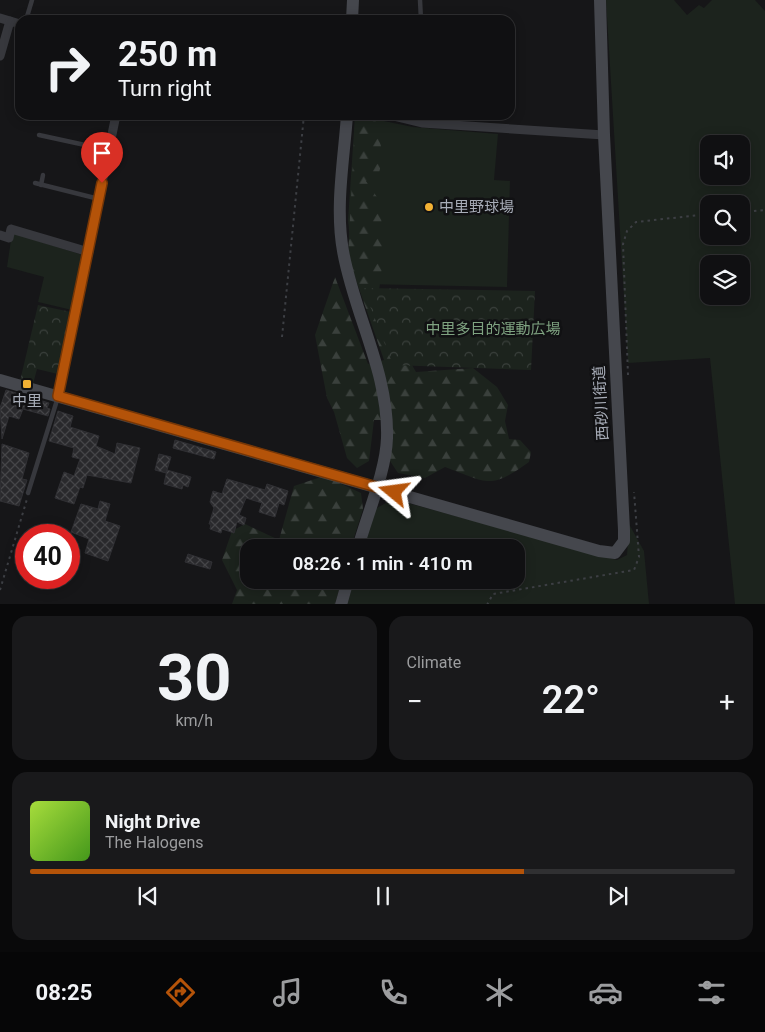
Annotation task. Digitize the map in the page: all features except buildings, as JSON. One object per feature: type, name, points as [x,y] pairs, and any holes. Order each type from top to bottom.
[{"type":"street","points":[[352,15],[354,0]]},
{"type":"street","name":"西砂川街道","points":[[376,487],[600,551],[615,552],[621,548],[624,541],[624,530],[604,135],[600,0]]},
{"type":"street","points":[[0,18],[15,22]]},
{"type":"street","points":[[0,56],[10,20]]},
{"type":"street","points":[[58,396],[115,120]]},
{"type":"street","points":[[347,120],[342,200],[343,251],[377,366],[386,412],[387,439],[384,460],[361,539]]},
{"type":"street","points":[[433,120],[604,135]]},
{"type":"street","points":[[0,235],[9,238],[12,230],[88,252]]},
{"type":"street","points":[[0,380],[376,487]]},
{"type":"street","points":[[341,604],[345,589]]},
{"type":"lane","points":[[28,15],[32,0]]},
{"type":"lane","points":[[420,0],[421,15]]},
{"type":"lane","points":[[39,135],[109,150]]},
{"type":"lane","points":[[41,185],[44,175]]},
{"type":"lane","points":[[35,183],[99,199]]},
{"type":"lane","points":[[28,493],[58,396]]},
{"type":"path","points":[[282,336],[304,120]]},
{"type":"path","points":[[750,211],[765,210]]},
{"type":"path","points":[[0,590],[28,493]]},
{"type":"green space","points":[[606,0],[674,0],[687,15],[699,5],[704,8],[712,0],[755,0],[765,11],[765,604],[735,604],[710,358],[628,363]]},
{"type":"green space","name":"中里野球場","points":[[355,120],[379,120],[413,127],[498,134],[494,180],[510,181],[507,287],[362,284],[351,251],[348,220]]},
{"type":"green space","points":[[355,120],[375,120],[383,156],[379,173],[366,181],[381,203],[383,261],[377,305],[416,372],[473,368],[497,387],[508,405],[505,421],[509,439],[520,440],[531,452],[529,462],[505,477],[488,481],[480,480],[445,467],[425,478],[398,473],[390,461],[390,420],[374,420],[369,461],[357,468],[347,458],[334,412],[327,398],[315,335],[335,277],[368,364],[384,360],[348,257]]},
{"type":"green space","points":[[12,233],[83,255],[72,310],[38,302],[44,277],[7,267]]},
{"type":"green space","name":"中里多目的運動広場","points":[[363,288],[535,291],[531,370],[393,365]]},
{"type":"green space","points":[[38,305],[71,312],[58,374],[37,369],[33,384],[20,381]]},
{"type":"green space","points":[[324,476],[361,493],[363,509],[354,539],[279,539],[294,486]]},
{"type":"green space","points":[[393,499],[617,560],[627,555],[629,524],[644,551],[649,604],[347,604],[351,589],[525,589],[525,539],[366,539],[375,509]]},
{"type":"green space","points":[[245,524],[277,539],[240,539],[240,589],[339,589],[335,604],[232,604],[237,590],[222,560],[232,531]]},
{"type":"place","name":"中里野球場","points":[[429,207]]},
{"type":"place","name":"中里","points":[[27,384]]},
{"type":"route","points":[[102,183],[58,396],[394,492]]}]
